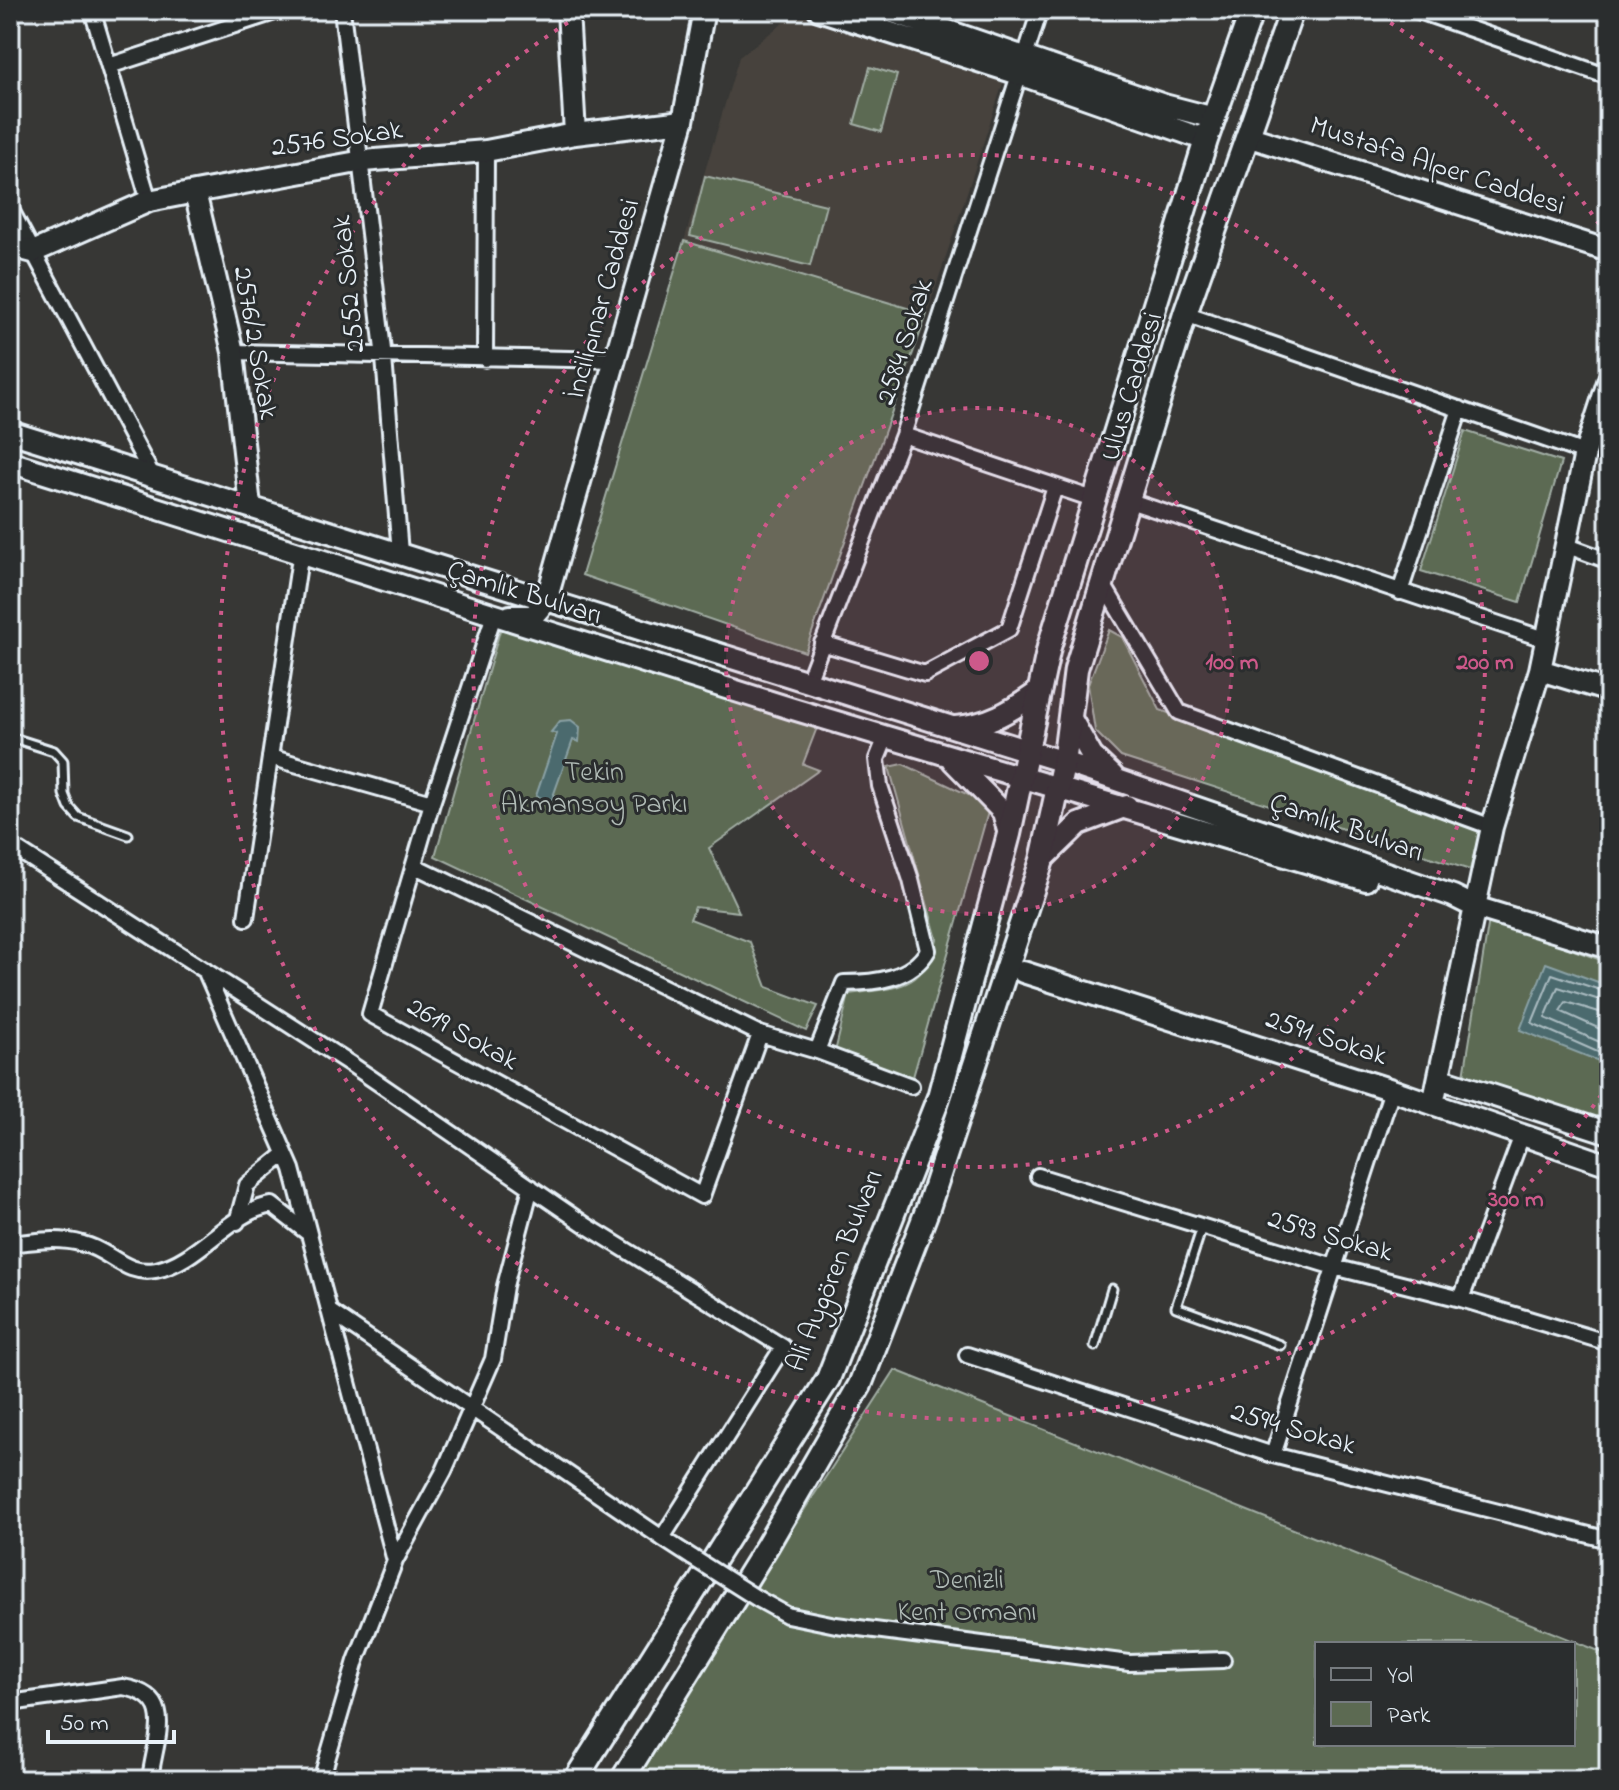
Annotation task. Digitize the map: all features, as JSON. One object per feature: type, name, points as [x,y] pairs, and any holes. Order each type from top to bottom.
[{"type":"main road","name":"Ulus Caddesi","points":[[1022,779],[1038,692],[1206,140],[1252,10]]},
{"type":"main road","name":"Ulus Caddesi","points":[[1058,788],[1076,669],[1185,314],[1292,10]]},
{"type":"main road","name":"Ali Aygören Bulvarı","points":[[575,1780],[828,1379],[939,1097],[1022,779]]},
{"type":"main road","points":[[622,1780],[767,1546],[860,1385],[928,1208],[1042,860],[1058,788]]},
{"type":"street","points":[[92,10],[149,201]]},
{"type":"street","points":[[109,66],[281,10]]},
{"type":"street","name":"2552 Sokak","points":[[342,10],[363,161],[400,553]]},
{"type":"street","points":[[568,10],[575,134]]},
{"type":"street","name":"İncilipınar Caddesi","points":[[546,601],[683,121],[704,10]]},
{"type":"street","points":[[819,10],[1214,118]]},
{"type":"street","points":[[887,10],[1206,140]]},
{"type":"street","name":"2584 Sokak","points":[[807,684],[903,435],[1040,10]]},
{"type":"street","points":[[1416,10],[1609,77]]},
{"type":"street","name":"2576 Sokak","points":[[33,252],[149,201],[363,161],[486,151],[575,134],[683,121]]},
{"type":"street","name":"Mustafa Alper Caddesi","points":[[1247,136],[1609,251]]},
{"type":"street","points":[[485,359],[486,151]]},
{"type":"street","name":"2576/2 Sokak","points":[[195,192],[233,352],[250,506]]},
{"type":"street","points":[[10,208],[152,475]]},
{"type":"street","points":[[10,246],[33,252]]},
{"type":"street","points":[[1185,314],[1585,453]]},
{"type":"street","points":[[233,352],[384,358],[616,360]]},
{"type":"street","points":[[1433,1104],[1492,827],[1540,670],[1585,453],[1609,379]]},
{"type":"street","points":[[1400,592],[1460,409]]},
{"type":"street","name":"Çamlık Bulvarı","points":[[10,432],[947,728],[1064,762],[1453,896],[1475,907],[1609,948]]},
{"type":"street","points":[[903,435],[1096,500]]},
{"type":"street","name":"Çamlık Bulvarı","points":[[10,462],[1022,779],[1127,806],[1447,905],[1475,907]]},
{"type":"street","points":[[822,643],[925,674],[1009,629],[1055,487]]},
{"type":"street","points":[[1130,501],[1547,640]]},
{"type":"street","points":[[1565,545],[1609,561]]},
{"type":"street","points":[[246,918],[301,551]]},
{"type":"street","points":[[526,594],[543,587],[553,576]]},
{"type":"street","points":[[1103,584],[1179,712],[1492,827]]},
{"type":"street","points":[[494,615],[533,616],[546,601]]},
{"type":"street","name":"2619 Sokak","points":[[494,615],[432,803],[370,1014],[702,1196],[760,1034]]},
{"type":"street","points":[[1540,670],[1609,691]]},
{"type":"street","points":[[947,728],[976,726],[1001,717],[1038,692]]},
{"type":"street","points":[[1070,717],[1092,756],[1123,783]]},
{"type":"street","points":[[817,1051],[844,983],[898,976],[920,964],[928,950],[911,880],[880,786],[877,759],[886,737]]},
{"type":"street","points":[[943,754],[986,791],[1003,812],[1009,834]]},
{"type":"street","points":[[270,757],[432,803]]},
{"type":"street","points":[[1042,860],[1079,824],[1127,806]]},
{"type":"street","points":[[10,845],[205,970],[720,1312],[783,1347],[662,1538]]},
{"type":"street","points":[[415,866],[760,1034],[817,1051],[911,1086]]},
{"type":"street","points":[[205,970],[285,1154],[311,1236],[395,1561]]},
{"type":"street","name":"2591 Sokak","points":[[1023,972],[1392,1090],[1609,1165]]},
{"type":"street","points":[[1439,1078],[1609,1133]]},
{"type":"street","points":[[1273,1455],[1392,1090]]},
{"type":"street","points":[[1461,1299],[1522,1135]]},
{"type":"street","points":[[237,1222],[247,1185],[285,1154]]},
{"type":"street","name":"2593 Sokak","points":[[1038,1176],[1334,1267],[1461,1299],[1609,1343]]},
{"type":"street","points":[[321,1780],[356,1661],[395,1561],[444,1471],[493,1359],[505,1286],[531,1187]]},
{"type":"street","points":[[10,1244],[66,1240],[87,1244],[120,1265],[137,1270],[155,1270],[175,1263],[254,1208],[272,1205],[311,1236]]},
{"type":"street","points":[[329,1311],[662,1538],[787,1615],[836,1625],[1129,1663],[1223,1660]]},
{"type":"street","name":"2594 Sokak","points":[[967,1355],[1273,1455],[1609,1540]]},
{"type":"street","points":[[10,1703],[123,1687],[139,1689],[153,1700],[159,1712],[150,1780]]},
{"type":"lane","points":[[10,737],[54,751],[63,761],[64,794],[78,817],[128,835]]},
{"type":"lane","points":[[1202,1227],[1176,1307],[1280,1345]]},
{"type":"lane","points":[[1095,1346],[1112,1289]]},
{"type":"shaded area","points":[[800,10],[1005,77],[927,314],[684,241],[739,57]]},
{"type":"green space","points":[[870,67],[897,75],[881,132],[854,124]]},
{"type":"green space","points":[[705,176],[826,205],[810,266],[690,236]]},
{"type":"green space","points":[[684,241],[927,314],[805,652],[582,575]]},
{"type":"green space","points":[[1465,431],[1561,462],[1520,602],[1421,571]]},
{"type":"green space","name":"Tekin Akmansoy Parkı","points":[[501,627],[818,725],[803,764],[819,770],[709,848],[739,912],[695,907],[690,919],[750,942],[767,987],[818,1006],[806,1031],[435,856]]},
{"type":"green space","points":[[1109,630],[1122,637],[1160,710],[1481,827],[1470,870],[1121,757],[1095,731],[1088,685]]},
{"type":"green space","points":[[903,764],[990,805],[913,1077],[835,1052],[849,994],[894,987],[916,977],[924,969],[937,939],[889,767]]},
{"type":"green space","points":[[1489,919],[1609,963],[1609,1136],[1463,1082]]},
{"type":"green space","name":"Denizli Kent Ormanı","points":[[895,1370],[1609,1655],[1609,1780],[629,1780]]},
{"type":"water","points":[[571,720],[580,727],[579,742],[573,740],[551,802],[536,796],[557,734],[551,732],[560,721]]},
{"type":"water","points":[[1546,963],[1609,986],[1609,1065],[1520,1030]]}]
